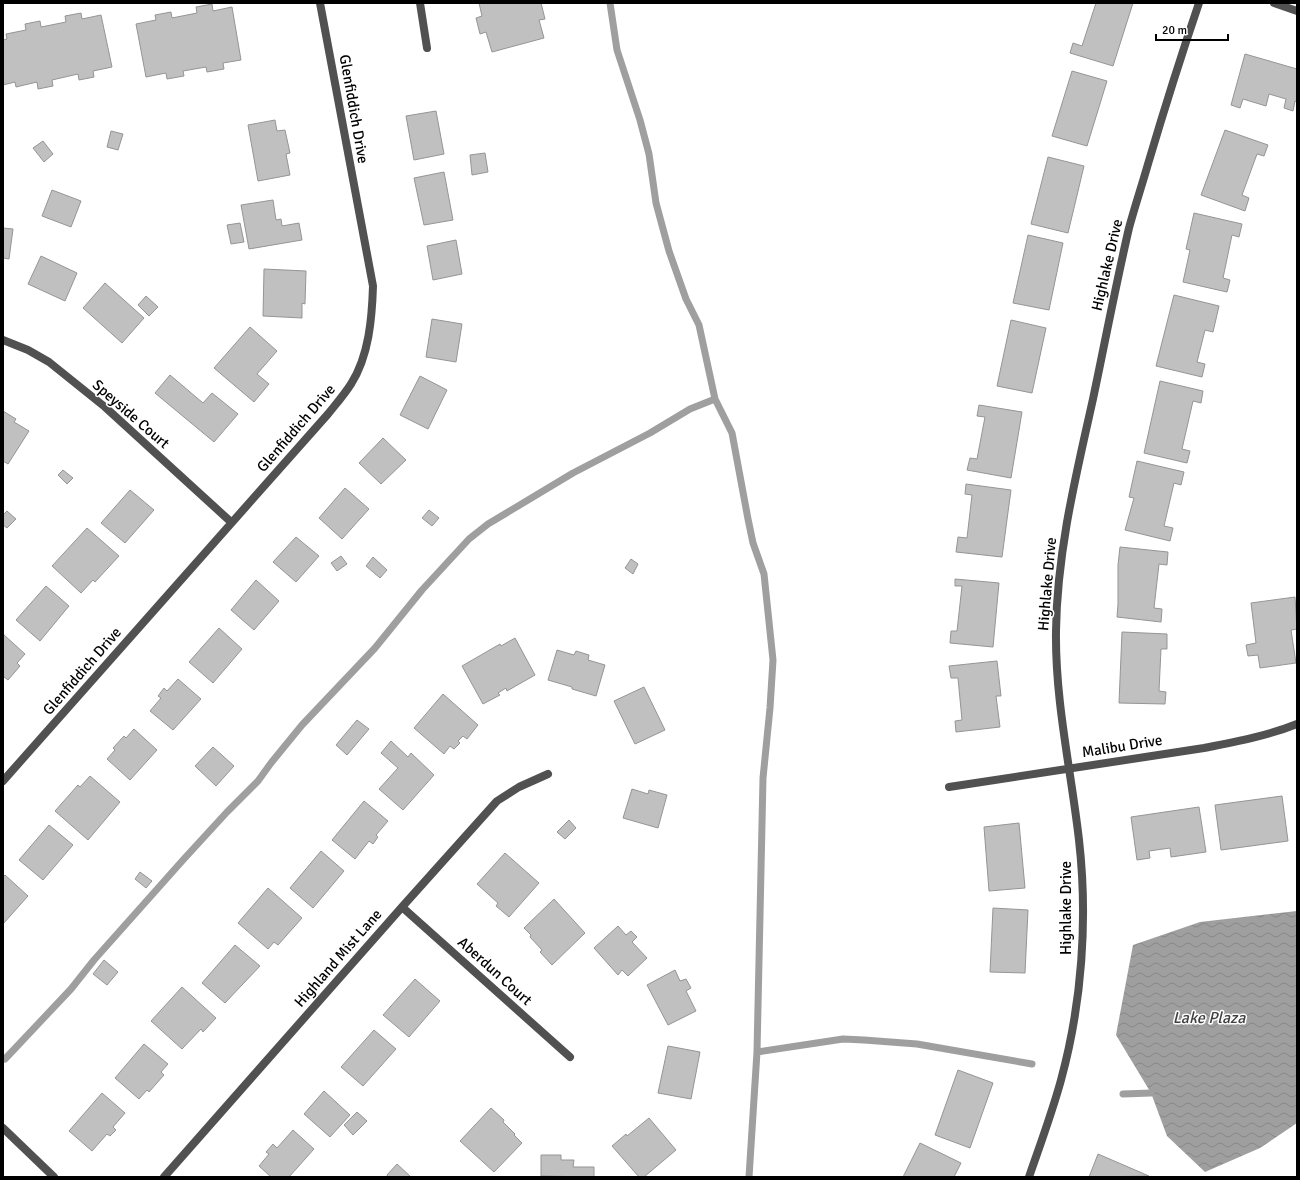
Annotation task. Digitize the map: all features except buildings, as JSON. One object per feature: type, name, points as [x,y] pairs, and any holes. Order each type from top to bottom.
[{"type":"street","name":"Glenfiddich Drive","points":[[3,781],[328,414],[352,383],[360,364],[369,334],[372,314],[372,286],[320,3]]},
{"type":"street","points":[[420,3],[427,48]]},
{"type":"street","name":"Highlake Drive","points":[[1028,1177],[1061,1079],[1073,1024],[1083,927],[1079,841],[1062,726],[1057,668],[1056,629],[1064,541],[1075,480],[1130,226],[1174,78],[1199,3]]},
{"type":"street","points":[[1274,3],[1297,11]]},
{"type":"street","name":"Speyside Court","points":[[3,340],[28,350],[49,362],[105,407],[231,522]]},
{"type":"street","name":"Malibu Drive","points":[[949,787],[1231,743],[1280,731],[1297,724]]},
{"type":"street","name":"Highland Mist Lane","points":[[164,1177],[402,906],[498,801],[519,787],[548,774]]},
{"type":"street","name":"Aberdun Court","points":[[402,906],[570,1056]]},
{"type":"street","points":[[3,1128],[54,1177]]},
{"type":"water","name":"Lake Plaza","points":[[1297,911],[1297,1123],[1260,1148],[1205,1172],[1167,1136],[1151,1093],[1116,1035],[1133,945],[1200,922]]},
{"type":"waterway","points":[[610,3],[617,50],[640,120],[649,154],[656,203],[669,251],[686,299],[699,325],[715,399],[732,433],[753,543],[764,574],[773,660],[763,778],[757,1052],[749,1177]]},
{"type":"waterway","points":[[5,1059],[71,989],[94,960],[183,860],[258,781],[302,725],[375,648],[422,590],[469,539],[488,524],[573,473],[650,433],[690,409],[715,399]]},
{"type":"waterway","points":[[757,1052],[843,1039],[917,1044],[1032,1064]]},
{"type":"waterway","points":[[1123,1094],[1151,1093]]}]
